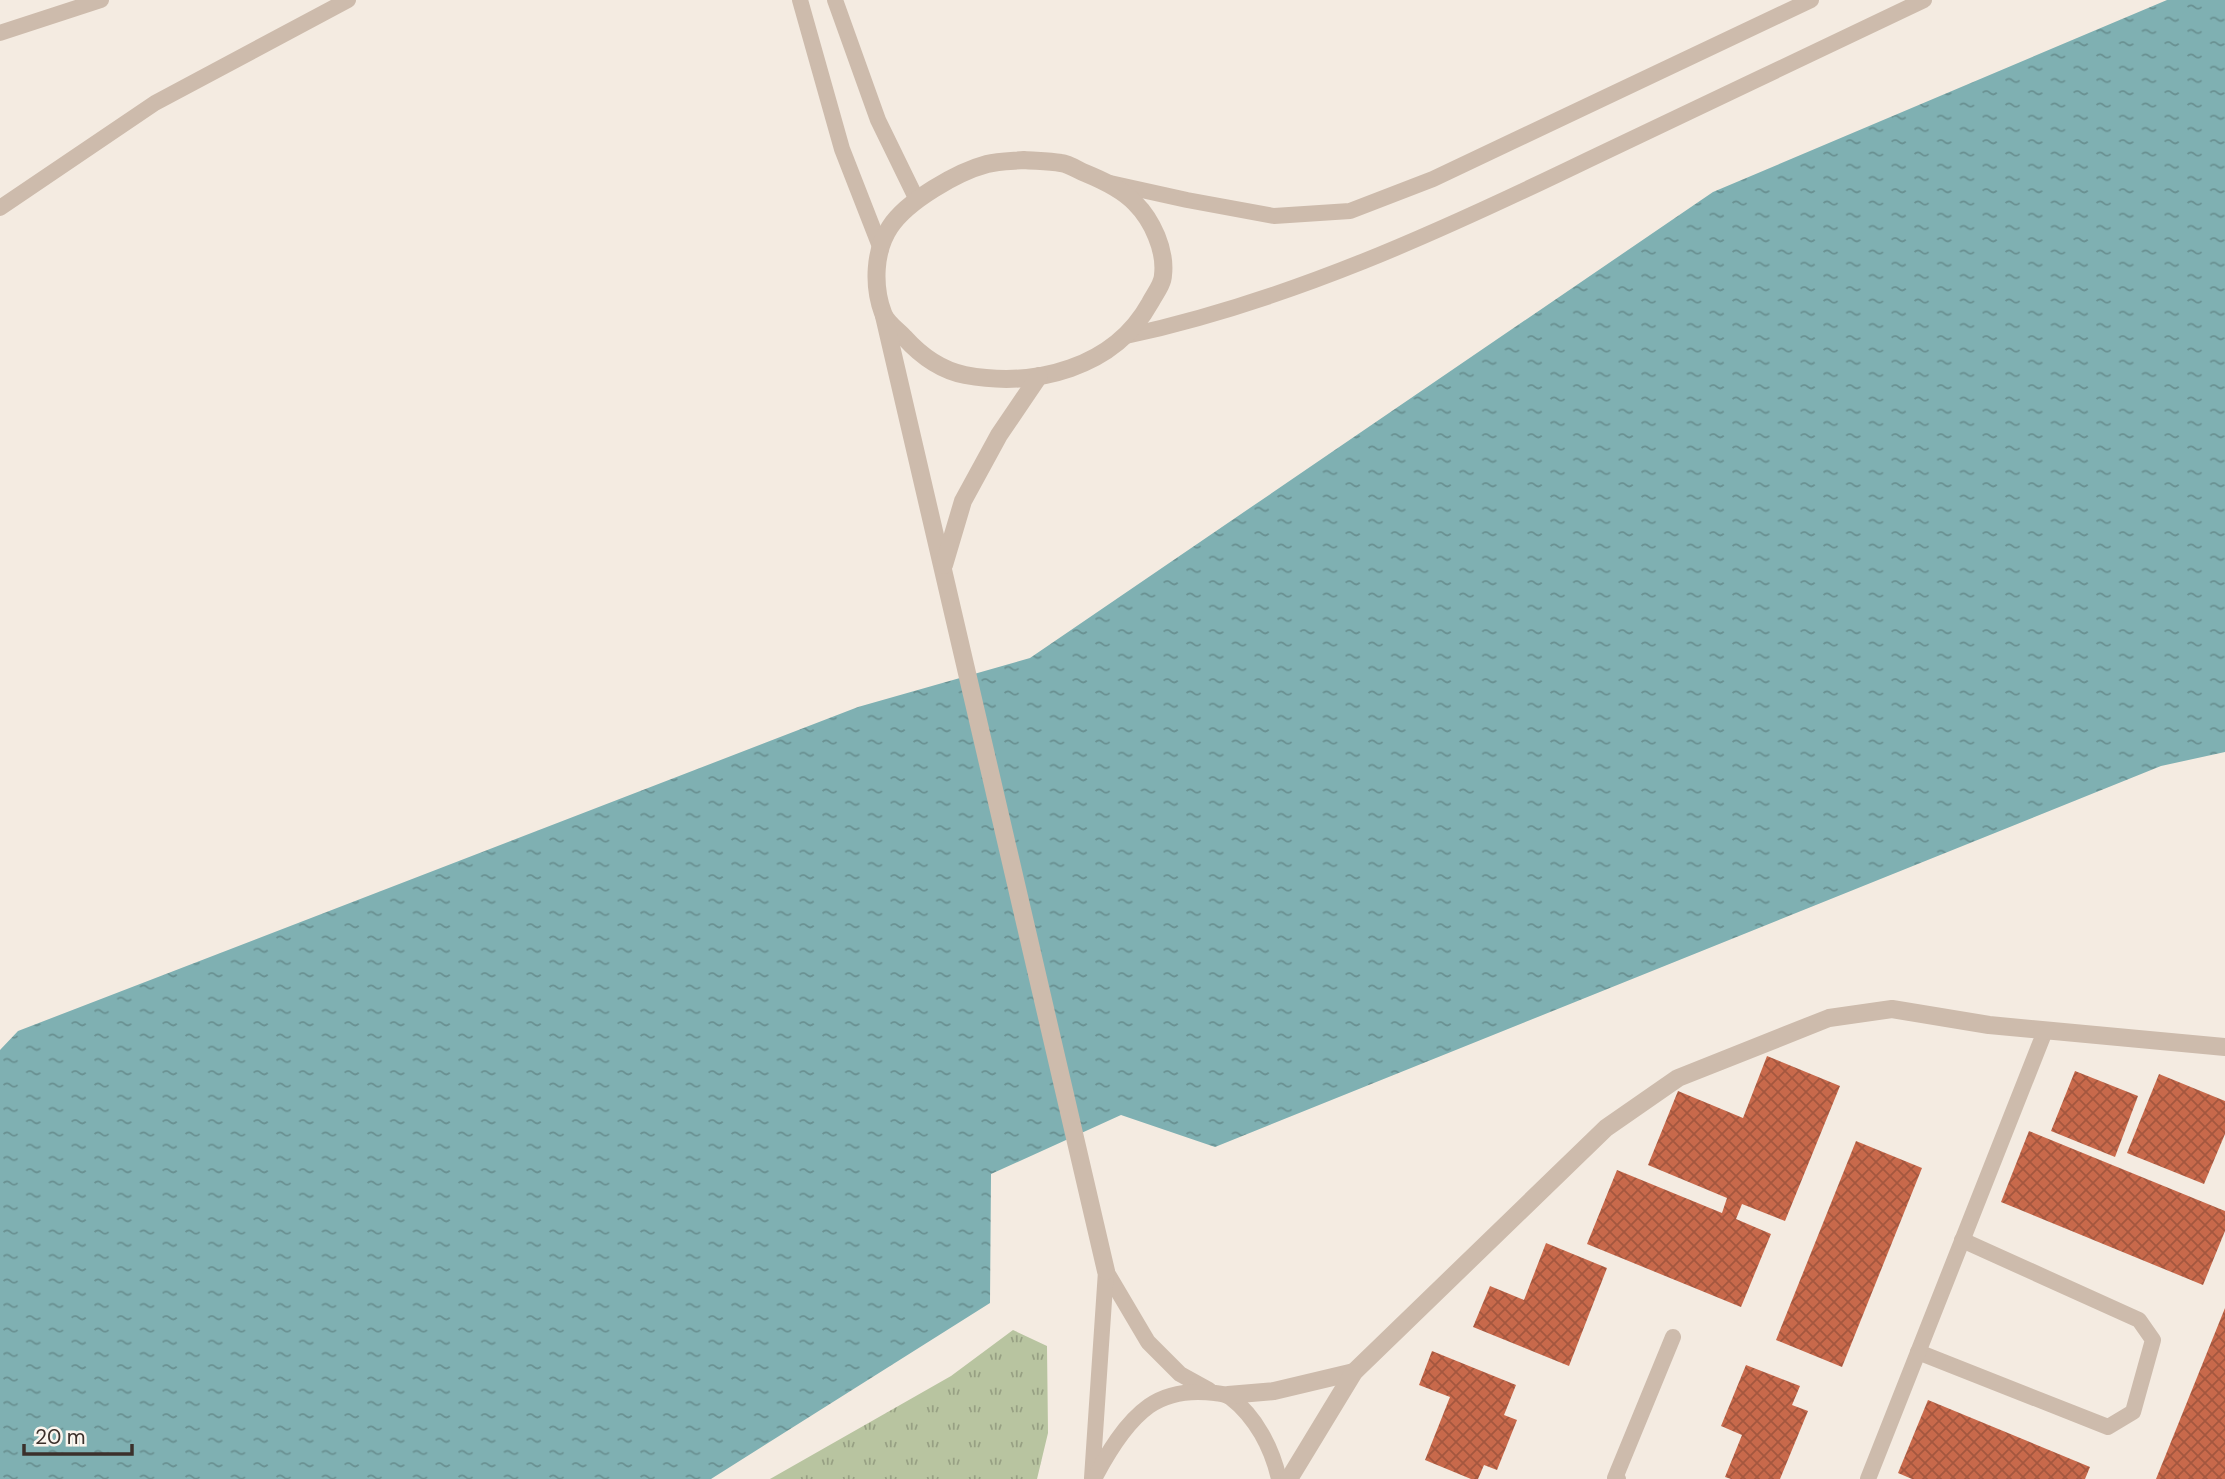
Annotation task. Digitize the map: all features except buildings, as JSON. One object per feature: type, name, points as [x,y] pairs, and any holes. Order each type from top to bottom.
[{"type":"street","points":[[884,316],[937,367],[966,375],[1013,378],[1069,370],[1099,357],[1126,336],[1142,317],[1163,278],[1163,258],[1154,229],[1135,202],[1105,181],[1062,163],[1024,160],[987,164],[949,179],[917,200],[891,226],[881,249],[875,279],[1106,1271]]},
{"type":"street","points":[[943,568],[962,501],[999,435],[1039,376]]},
{"type":"street","points":[[1289,1479],[1354,1372],[1606,1128],[1678,1078],[1829,1018],[1892,1009],[1989,1025],[2225,1047]]},
{"type":"street","points":[[1221,1394],[1275,1391],[1354,1372]]},
{"type":"lane","points":[[0,33],[101,0]]},
{"type":"lane","points":[[0,208],[155,103],[348,0]]},
{"type":"lane","points":[[800,0],[842,149],[881,249]]},
{"type":"lane","points":[[835,0],[878,120],[917,200]]},
{"type":"lane","points":[[1105,181],[1186,200],[1274,216],[1350,211],[1433,179],[1811,0]]},
{"type":"lane","points":[[1126,336],[1166,328],[1336,274],[1521,192],[1924,0]]},
{"type":"lane","points":[[1868,1479],[2045,1031]]},
{"type":"lane","points":[[1918,1352],[2108,1427],[2133,1412],[2153,1340],[2139,1320],[1962,1240]]},
{"type":"lane","points":[[1106,1271],[1148,1342],[1180,1374],[1221,1394],[1255,1422],[1274,1457],[1279,1479]]},
{"type":"lane","points":[[1093,1479],[1094,1414],[1101,1356],[1106,1271]]},
{"type":"lane","points":[[1618,1479],[1615,1478],[1673,1337]]},
{"type":"lane","points":[[1093,1479],[1105,1458],[1146,1408],[1164,1397],[1193,1390],[1221,1394]]},
{"type":"green space","points":[[1013,1330],[1047,1346],[1048,1433],[1037,1479],[770,1479],[951,1376]]},
{"type":"water","points":[[2167,0],[2225,0],[2225,752],[2161,766],[1215,1147],[1121,1115],[991,1174],[990,1303],[711,1479],[0,1479],[0,1050],[18,1031],[858,707],[1030,658],[1713,192]]}]
